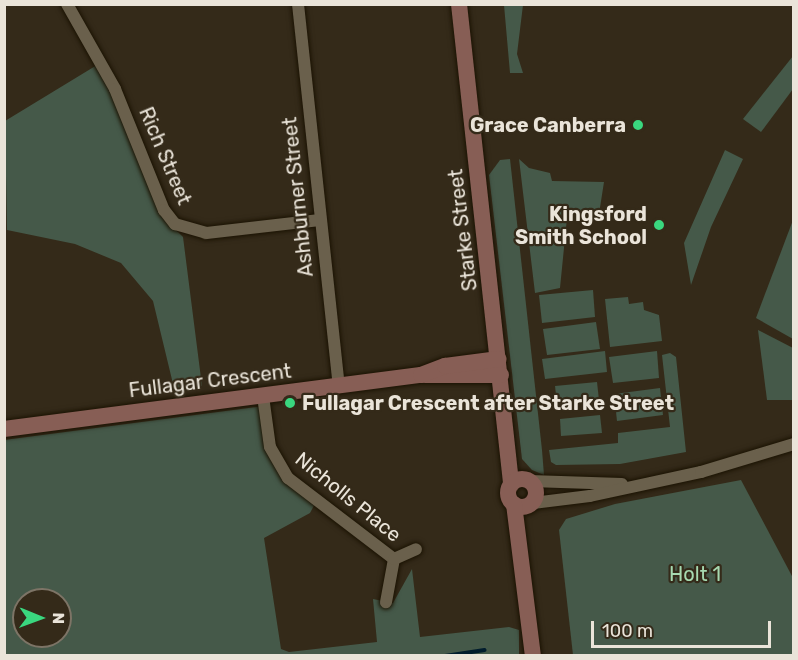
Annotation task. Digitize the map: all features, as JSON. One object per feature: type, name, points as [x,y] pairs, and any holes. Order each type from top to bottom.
[{"type":"street","name":"Rich Street","points":[[67,4],[115,88],[164,210],[176,224],[206,233],[320,220]]},
{"type":"street","name":"Ashburner Street","points":[[298,4],[339,386]]},
{"type":"street","name":"Starke Street","points":[[459,4],[511,451],[522,481]]},
{"type":"street","name":"Fullagar Crescent","points":[[4,429],[421,375],[445,366],[500,367]]},
{"type":"street","name":"Nicholls Place","points":[[263,396],[270,447],[288,478],[394,560]]},
{"type":"street","points":[[514,504],[532,504],[590,496],[700,472],[794,444]]},
{"type":"street","points":[[533,655],[514,504],[508,493],[522,481],[632,485]]},
{"type":"street","points":[[522,481],[537,491],[532,504],[522,560]]},
{"type":"street","name":"Nicholls Place","points":[[394,560],[416,549]]},
{"type":"street","name":"Nicholls Place","points":[[386,602],[394,560]]},
{"type":"green space","points":[[504,5],[523,5],[517,54],[523,73],[510,73]]},
{"type":"green space","points":[[793,56],[793,89],[761,132],[743,119]]},
{"type":"green space","points":[[97,65],[116,101],[162,216],[183,237],[202,386],[174,388],[153,301],[121,263],[75,244],[7,230],[5,121]]},
{"type":"green space","points":[[725,150],[743,159],[711,227],[691,285],[684,243]]},
{"type":"green space","points":[[510,159],[544,475],[532,470],[522,459],[489,175],[500,160]]},
{"type":"green space","points":[[519,159],[529,168],[550,173],[552,181],[604,182],[599,214],[574,212],[567,218],[560,288],[535,293]]},
{"type":"green space","points":[[793,220],[793,339],[756,318]]},
{"type":"green space","points":[[593,290],[595,317],[542,323],[539,295]]},
{"type":"green space","points":[[628,297],[629,304],[643,302],[644,310],[659,315],[662,341],[610,347],[605,299]]},
{"type":"green space","points":[[596,322],[600,349],[547,355],[543,329]]},
{"type":"green space","points":[[758,330],[793,348],[793,400],[767,400]]},
{"type":"green space","points":[[605,351],[607,372],[545,379],[542,359]]},
{"type":"green space","points":[[657,351],[659,378],[613,383],[609,357]]},
{"type":"green space","points":[[670,353],[676,357],[686,452],[620,464],[556,465],[551,462],[549,450],[618,443],[618,433],[670,427],[662,355]]},
{"type":"green space","points":[[597,382],[599,400],[557,404],[555,386]]},
{"type":"green space","points":[[660,388],[663,415],[617,421],[614,394]]},
{"type":"green space","points":[[264,406],[277,463],[317,500],[310,513],[264,538],[281,649],[289,652],[377,642],[373,599],[393,603],[412,569],[420,637],[509,627],[519,630],[519,655],[5,655],[4,440]]},
{"type":"green space","points":[[600,415],[602,433],[561,436],[560,419]]},
{"type":"green space","name":"Holt 1","points":[[741,480],[793,578],[793,655],[573,655],[559,530],[566,519],[615,504]]},
{"type":"waterway","points":[[445,656],[485,650]]},
{"type":"place","name":"Grace Canberra","points":[[638,125]]},
{"type":"place","name":"Kingsford Smith School","points":[[659,225]]},
{"type":"place","name":"Fullagar Crescent after Starke Street","points":[[290,403]]}]
